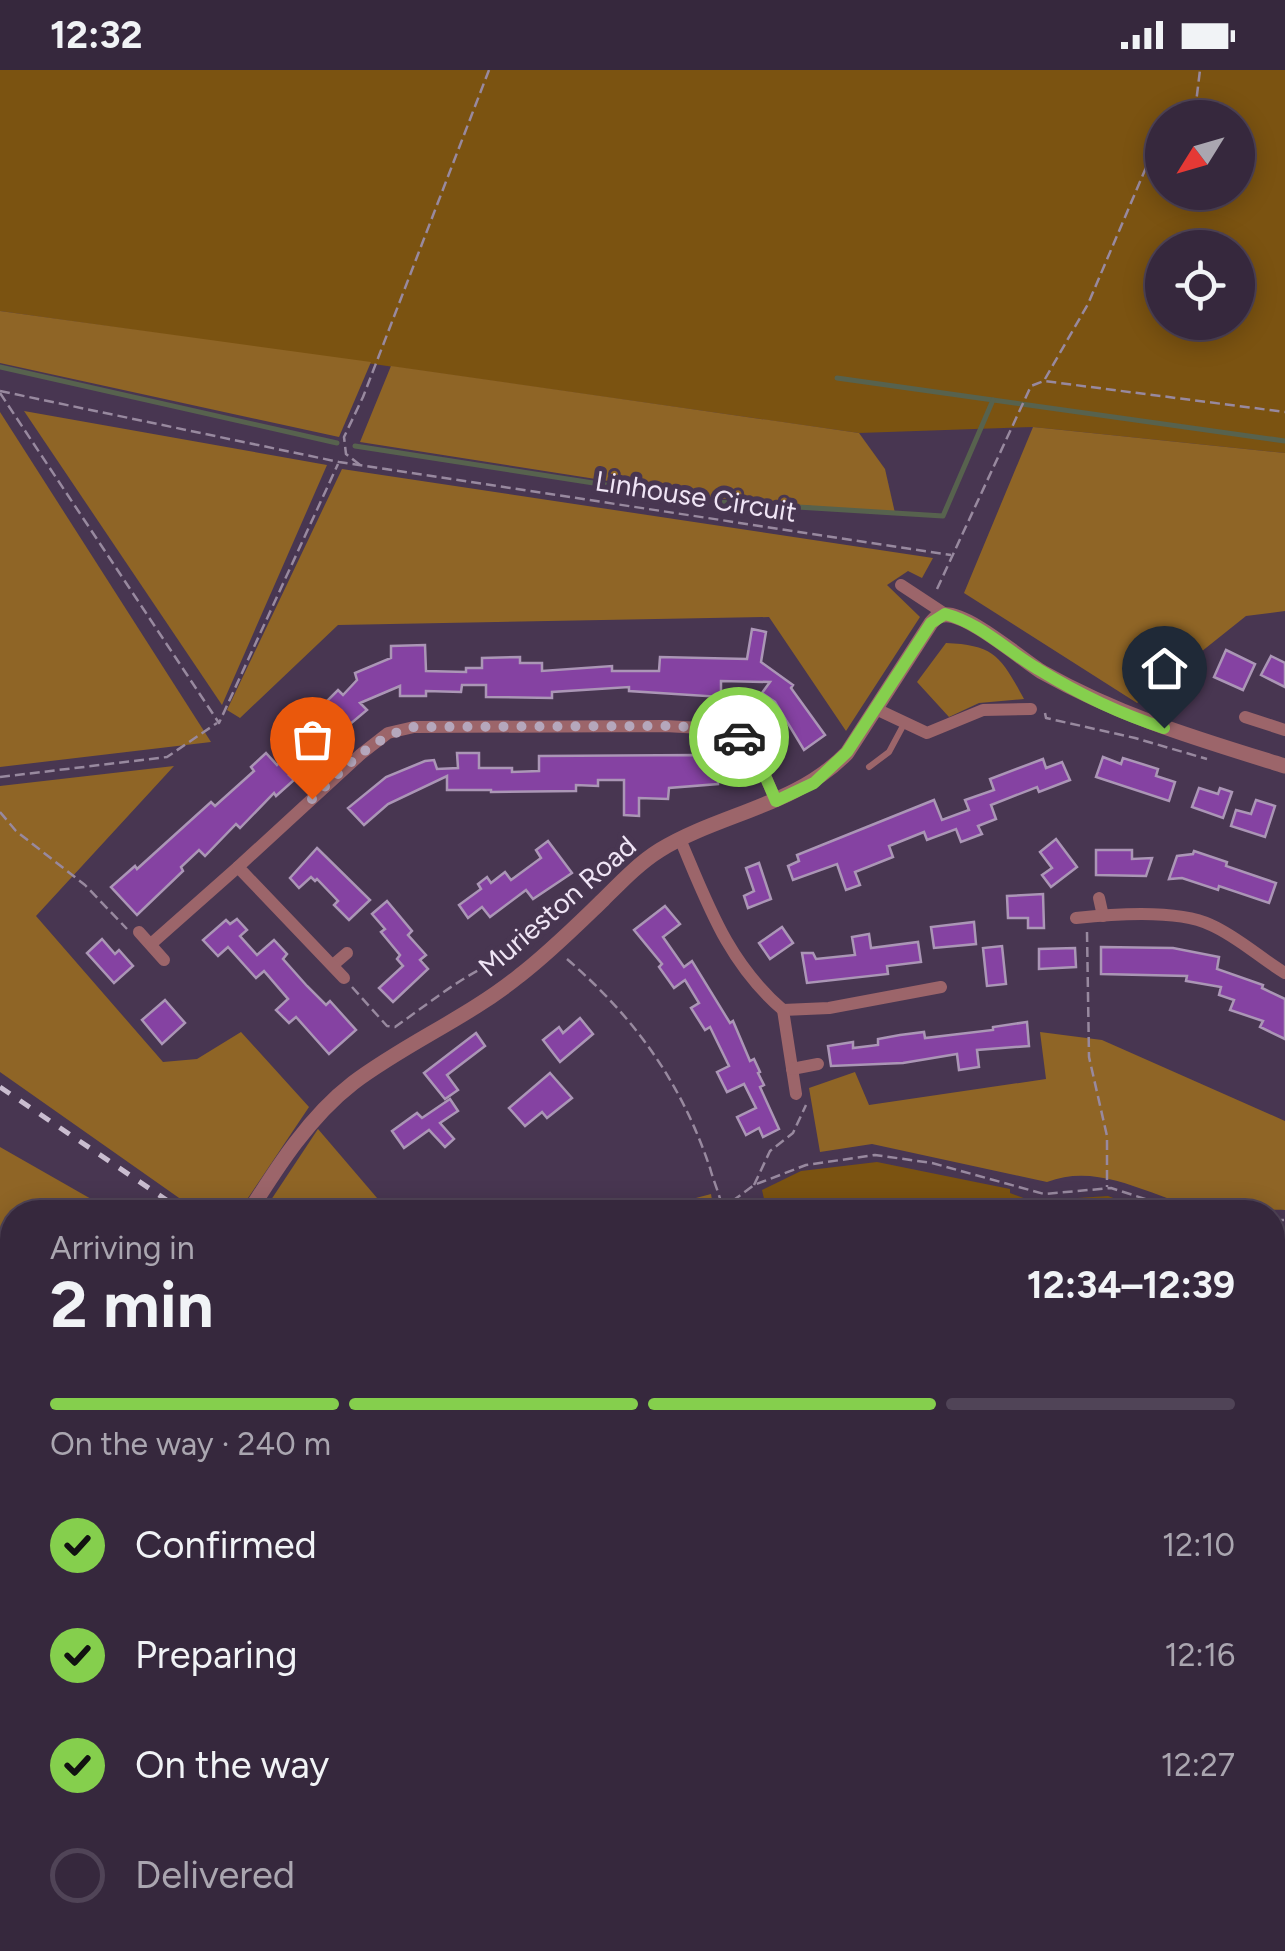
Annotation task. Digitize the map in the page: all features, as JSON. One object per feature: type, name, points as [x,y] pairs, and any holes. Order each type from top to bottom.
[{"type":"street","points":[[901,584],[1038,669],[1136,719],[1285,766]]},
{"type":"street","name":"Murieston Road","points":[[257,1200],[314,1120],[350,1086],[388,1058],[481,1005],[550,951],[636,868],[680,839],[776,801],[814,783],[830,770],[876,709],[938,609]]},
{"type":"street","points":[[876,709],[926,733],[983,710],[1037,705]]},
{"type":"street","points":[[1246,717],[1285,730]]},
{"type":"street","points":[[151,944],[361,754],[388,733],[414,727],[720,728],[753,748],[776,801]]},
{"type":"street","points":[[680,839],[713,918],[742,969],[783,1010],[792,1070],[801,1094]]},
{"type":"street","points":[[238,867],[344,978]]},
{"type":"street","points":[[1099,898],[1103,916]]},
{"type":"street","points":[[1081,917],[1183,917],[1208,923],[1285,973]]},
{"type":"street","points":[[139,932],[164,960]]},
{"type":"street","points":[[333,965],[347,953]]},
{"type":"street","points":[[783,1010],[829,1008],[941,987]]},
{"type":"street","points":[[792,1070],[818,1064]]},
{"type":"lane","points":[[869,767],[888,752],[904,724]]},
{"type":"path","points":[[361,466],[346,454],[344,437],[489,70]]},
{"type":"path","points":[[1196,100],[1200,70]]},
{"type":"path","points":[[938,609],[951,555],[1028,390],[1044,380],[1088,304],[1145,170]]},
{"type":"path","points":[[1044,380],[1285,412]]},
{"type":"path","points":[[0,392],[218,723]]},
{"type":"path","name":"Linhouse Circuit","points":[[0,392],[361,466],[951,555]]},
{"type":"path","points":[[0,777],[168,757],[218,723],[339,462]]},
{"type":"path","points":[[1037,705],[1046,718],[1210,760]]},
{"type":"path","points":[[0,812],[16,831],[85,885],[130,933],[139,932]]},
{"type":"path","points":[[1081,917],[1089,1057],[1106,1136],[1108,1188]]},
{"type":"path","points":[[344,978],[387,1026],[395,1027],[500,958],[534,950],[550,951],[623,1010],[661,1062],[701,1142],[720,1200]]},
{"type":"path","points":[[754,1184],[770,1151],[793,1133],[806,1105],[801,1094]]},
{"type":"path","points":[[735,1200],[754,1184],[806,1165],[875,1154],[932,1163],[1044,1194],[1108,1188],[1147,1200]]},
{"type":"shaded area","points":[[0,70],[1285,70],[1285,453],[1033,427],[859,433],[0,311]]},
{"type":"shaded area","points":[[0,311],[371,362],[339,437],[0,363]]},
{"type":"shaded area","points":[[391,366],[859,433],[885,469],[895,513],[717,498],[360,442]]},
{"type":"shaded area","points":[[24,411],[327,465],[222,705]]},
{"type":"shaded area","points":[[0,412],[211,742],[0,767]]},
{"type":"shaded area","points":[[1033,427],[1285,453],[1285,611],[1246,616],[1137,703],[964,593]]},
{"type":"shaded area","points":[[342,469],[933,558],[922,578],[908,571],[887,585],[920,617],[846,731],[769,617],[338,625],[240,718],[227,710]]},
{"type":"shaded area","points":[[946,643],[976,647],[995,656],[1024,699],[979,703],[949,717],[917,682]]},
{"type":"shaded area","points":[[174,766],[36,916],[163,1062],[197,1059],[241,1032],[309,1107],[247,1200],[182,1200],[0,1072],[0,786]]},
{"type":"shaded area","points":[[1040,1032],[1102,1040],[1285,1121],[1285,1200],[1173,1200],[1113,1180],[1069,1176],[1047,1182],[872,1144],[820,1152],[809,1088],[855,1072],[869,1105],[1046,1079]]},
{"type":"shaded area","points":[[318,1129],[379,1200],[271,1200]]},
{"type":"shaded area","points":[[0,1147],[93,1200],[0,1200]]},
{"type":"shaded area","points":[[877,1162],[1010,1189],[1010,1193],[1029,1200],[764,1200],[762,1190],[801,1171]]},
{"type":"shaded area","points":[[711,1194],[712,1200],[688,1200]]},
{"type":"shaded area","points":[[1108,1196],[1119,1200],[1047,1200]]},
{"type":"building","points":[[752,629],[766,632],[761,662],[793,685],[791,688],[825,735],[804,750],[775,702],[762,693],[770,682],[721,681],[721,697],[629,691],[629,687],[552,692],[552,698],[486,697],[486,685],[462,685],[461,692],[426,691],[426,696],[400,696],[400,686],[360,703],[367,710],[289,775],[294,780],[276,796],[274,793],[240,828],[236,824],[205,856],[199,850],[137,915],[111,887],[135,866],[137,869],[211,802],[215,806],[254,771],[251,767],[266,753],[277,765],[322,723],[314,714],[338,690],[343,695],[357,680],[355,673],[391,658],[391,646],[425,645],[426,671],[466,672],[466,668],[482,668],[482,658],[520,657],[520,663],[542,663],[542,671],[612,666],[612,671],[659,671],[660,657],[747,659]]},
{"type":"building","points":[[1226,650],[1255,664],[1243,690],[1214,677]]},
{"type":"building","points":[[1271,656],[1285,663],[1285,687],[1261,675]]},
{"type":"building","points":[[457,753],[479,753],[479,768],[512,768],[512,772],[539,771],[539,756],[698,755],[697,759],[718,759],[718,784],[669,788],[668,799],[639,798],[639,816],[624,815],[624,780],[598,780],[598,786],[576,785],[576,791],[491,792],[447,790],[447,776],[388,804],[364,825],[348,808],[386,777],[425,761],[434,760],[437,769],[458,768]]},
{"type":"building","points":[[1103,757],[1121,764],[1123,758],[1158,769],[1156,776],[1175,782],[1169,801],[1096,777]]},
{"type":"building","points":[[1043,759],[1046,768],[1062,762],[1070,780],[1039,792],[1037,787],[991,805],[996,819],[978,826],[982,834],[961,842],[956,829],[927,840],[924,832],[889,846],[893,857],[855,872],[860,885],[846,890],[837,864],[793,880],[788,866],[799,861],[797,855],[934,800],[942,820],[969,810],[965,800],[994,790],[990,779]]},
{"type":"building","points":[[1199,788],[1218,794],[1220,788],[1232,792],[1223,818],[1192,807]]},
{"type":"building","points":[[1256,800],[1275,806],[1265,837],[1231,826],[1236,810],[1251,814]]},
{"type":"building","points":[[1056,839],[1077,867],[1051,887],[1042,875],[1052,868],[1040,852]]},
{"type":"building","points":[[548,841],[572,873],[533,899],[526,890],[490,917],[482,907],[468,918],[459,905],[481,889],[478,884],[487,877],[491,883],[505,872],[511,880],[541,858],[536,850]]},
{"type":"building","points":[[317,848],[370,900],[349,920],[334,905],[338,901],[317,879],[311,877],[299,888],[290,878]]},
{"type":"building","points":[[1096,850],[1132,850],[1132,859],[1152,858],[1146,876],[1096,875]]},
{"type":"building","points":[[1194,851],[1276,883],[1269,903],[1219,886],[1218,890],[1182,878],[1169,879],[1177,856]]},
{"type":"building","points":[[759,863],[771,899],[748,908],[744,896],[754,891],[746,868]]},
{"type":"building","points":[[1043,894],[1044,928],[1028,928],[1028,918],[1008,918],[1007,896]]},
{"type":"building","points":[[387,901],[412,931],[408,935],[426,955],[420,960],[428,969],[393,1002],[379,988],[403,966],[397,959],[400,955],[381,932],[385,929],[372,914]]},
{"type":"building","points":[[665,906],[680,924],[663,937],[684,967],[692,961],[730,1023],[733,1021],[750,1061],[754,1059],[760,1072],[764,1085],[760,1087],[779,1129],[763,1137],[759,1128],[746,1135],[737,1117],[756,1108],[744,1084],[727,1092],[717,1072],[729,1066],[710,1027],[705,1030],[691,1008],[699,1003],[685,980],[674,988],[659,967],[662,964],[634,930]]},
{"type":"building","points":[[237,919],[247,930],[240,936],[257,955],[274,940],[287,954],[283,959],[307,986],[326,1005],[330,1001],[356,1030],[329,1054],[296,1017],[289,1023],[276,1010],[288,999],[264,971],[256,978],[228,947],[218,956],[203,940],[226,920],[230,924]]},
{"type":"building","points":[[974,922],[976,944],[934,948],[931,927]]},
{"type":"building","points":[[782,927],[793,943],[770,959],[759,943]]},
{"type":"building","points":[[869,934],[871,948],[918,942],[921,962],[887,966],[888,974],[807,983],[802,953],[813,953],[816,959],[855,955],[852,937]]},
{"type":"building","points":[[102,939],[133,966],[114,983],[87,953]]},
{"type":"building","points":[[1002,946],[1006,984],[987,986],[983,948]]},
{"type":"building","points":[[1101,947],[1173,948],[1219,957],[1217,969],[1263,985],[1262,988],[1285,999],[1285,1039],[1260,1027],[1263,1021],[1230,1010],[1234,1000],[1219,995],[1221,987],[1186,981],[1187,976],[1101,974]]},
{"type":"building","points":[[1075,948],[1076,967],[1039,969],[1039,949]]},
{"type":"building","points":[[165,1000],[185,1023],[162,1044],[142,1020]]},
{"type":"building","points":[[580,1018],[593,1034],[560,1062],[543,1040],[559,1027],[563,1033]]},
{"type":"building","points":[[1027,1022],[1029,1046],[977,1050],[979,1067],[959,1070],[957,1054],[903,1063],[831,1066],[828,1046],[853,1042],[853,1048],[878,1045],[878,1039],[900,1035],[924,1032],[925,1038]]},
{"type":"building","points":[[476,1033],[485,1046],[447,1075],[458,1090],[445,1099],[424,1073]]},
{"type":"building","points":[[550,1073],[572,1098],[547,1118],[542,1112],[525,1126],[509,1108]]},
{"type":"building","points":[[450,1099],[458,1111],[440,1123],[454,1139],[445,1147],[429,1130],[404,1148],[392,1131],[417,1113],[422,1118]]},
{"type":"waterway","points":[[0,367],[337,443]]},
{"type":"waterway","points":[[837,378],[1285,441]]},
{"type":"waterway","points":[[355,446],[716,502],[943,516],[993,400]]},
{"type":"railway","points":[[0,1087],[166,1200]]},
{"type":"way so far","points":[[312,799],[388,733],[414,727],[666,726],[720,728],[739,737]]},
{"type":"route","points":[[739,737],[753,748],[776,801],[814,783],[847,752],[931,623],[945,614],[969,623],[1038,669],[1095,700],[1164,728]]}]
